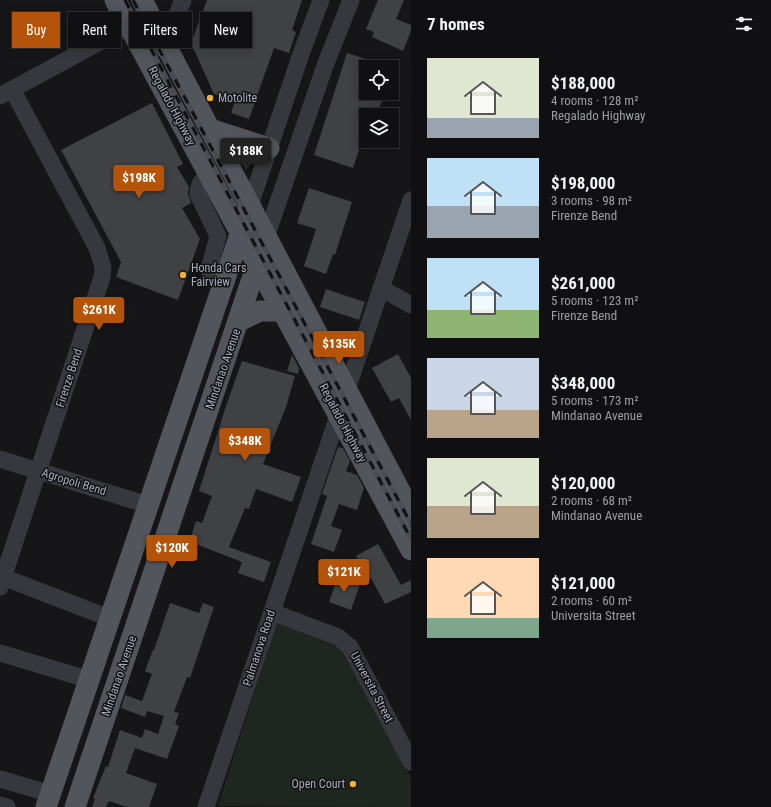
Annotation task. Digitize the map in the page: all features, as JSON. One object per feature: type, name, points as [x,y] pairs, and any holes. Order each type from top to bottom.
[{"type":"main road","name":"Regalado Highway","points":[[115,0],[129,26]]},
{"type":"main road","name":"Regalado Highway","points":[[143,0],[149,12]]},
{"type":"main road","name":"Regalado Highway","points":[[141,48],[411,550]]},
{"type":"main road","name":"Regalado Highway","points":[[167,48],[411,512]]},
{"type":"main road","points":[[210,129],[270,148]]},
{"type":"main road","points":[[49,800],[90,680],[109,618],[250,205]]},
{"type":"main road","name":"Mindanao Avenue","points":[[75,807],[266,237]]},
{"type":"main road","points":[[239,321],[260,311],[282,311]]},
{"type":"street","points":[[178,12],[183,0]]},
{"type":"street","points":[[250,205],[301,54],[321,0]]},
{"type":"street","name":"Mindanao Avenue","points":[[266,237],[326,63],[351,0]]},
{"type":"street","points":[[6,93],[129,26]]},
{"type":"street","points":[[144,54],[157,48]]},
{"type":"street","name":"Firenze Bend","points":[[2,582],[102,277],[103,267],[97,248],[6,93]]},
{"type":"street","points":[[209,174],[203,179],[198,187],[198,194],[218,236],[209,269],[211,274],[223,283]]},
{"type":"street","name":"Palmanova Road","points":[[206,807],[411,200]]},
{"type":"street","points":[[381,288],[411,305]]},
{"type":"street","name":"Agropoli Bend","points":[[0,459],[148,505]]},
{"type":"street","points":[[2,582],[109,618]]},
{"type":"street","name":"Universita Street","points":[[272,612],[338,637],[350,648],[411,762]]},
{"type":"street","points":[[0,653],[90,680]]},
{"type":"street","points":[[0,779],[49,800]]},
{"type":"street","points":[[0,805],[7,807]]},
{"type":"shaded area","points":[[277,620],[346,651],[411,778],[411,807],[218,806]]},
{"type":"building","points":[[207,0],[302,0],[292,30],[296,32],[289,53],[274,48],[249,119],[231,113],[235,101],[214,94],[192,45],[192,40],[200,19],[200,48],[252,48],[252,12],[203,12]]},
{"type":"building","points":[[378,0],[404,0],[396,19],[411,25],[411,31],[403,51],[372,37],[374,32],[366,29]]},
{"type":"building","points":[[347,53],[366,59],[359,60],[359,100],[382,100],[379,108],[359,108],[360,148],[353,168],[314,155]]},
{"type":"building","points":[[152,103],[183,164],[177,167],[189,187],[188,194],[191,203],[182,208],[200,239],[178,300],[116,277],[121,262],[61,150]]},
{"type":"building","points":[[309,188],[352,202],[335,255],[333,254],[326,274],[304,266],[316,229],[297,223]]},
{"type":"building","points":[[326,289],[365,302],[359,320],[320,307]]},
{"type":"building","points":[[398,354],[411,378],[411,420],[399,398],[391,402],[372,368]]},
{"type":"building","points":[[292,355],[299,368],[298,374],[287,371]]},
{"type":"building","points":[[242,361],[295,376],[286,407],[263,464],[301,477],[292,502],[256,489],[249,509],[245,508],[229,547],[271,562],[264,582],[238,573],[242,562],[193,543],[195,538],[191,537],[196,521],[202,523],[212,496],[199,491]]},
{"type":"building","points":[[338,447],[343,448],[350,461],[346,471],[357,475],[364,488],[357,510],[339,504],[331,526],[342,530],[334,552],[311,544],[327,496],[322,494]]},
{"type":"building","points":[[378,544],[401,585],[411,580],[411,592],[385,604],[371,578],[369,579],[356,556]]},
{"type":"building","points":[[338,576],[360,584],[351,610],[329,602]]},
{"type":"building","points":[[170,603],[199,613],[203,603],[214,607],[190,678],[187,677],[174,712],[179,713],[175,724],[179,726],[167,759],[135,748],[126,773],[157,784],[149,807],[127,807],[109,801],[106,807],[92,807],[95,799],[93,798],[106,766],[108,767],[120,730],[142,738],[145,729],[158,734],[164,716],[147,711],[145,717],[121,708],[125,695],[142,701],[152,674],[145,671],[154,650]]},
{"type":"railway","points":[[125,0],[411,539]]},
{"type":"railway","points":[[133,0],[411,524]]},
{"type":"place","name":"Motolite","points":[[210,98]]},
{"type":"place","name":"Honda Cars Fairview","points":[[183,275]]},
{"type":"place","name":"Open Court","points":[[353,784]]}]
